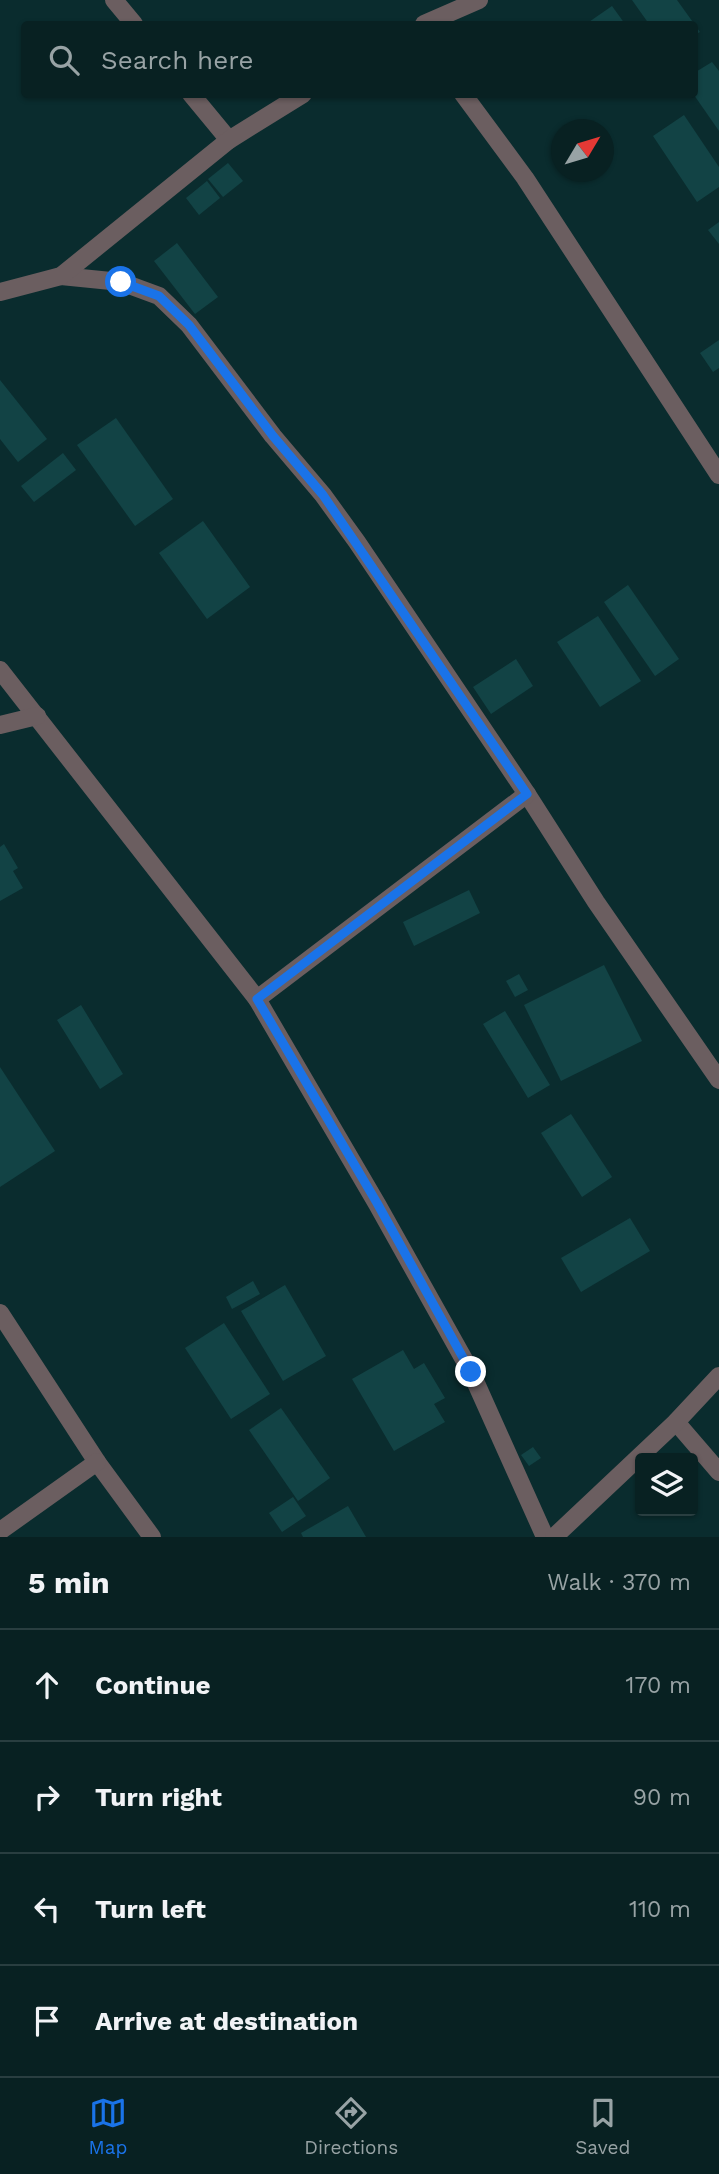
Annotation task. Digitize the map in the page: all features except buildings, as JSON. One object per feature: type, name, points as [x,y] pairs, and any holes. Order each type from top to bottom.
[{"type":"street","points":[[114,0],[132,21]]},
{"type":"street","points":[[428,21],[449,6],[479,0]]},
{"type":"street","points":[[194,98],[229,140]]},
{"type":"street","points":[[61,276],[229,140],[297,98]]},
{"type":"street","points":[[466,98],[525,178],[719,475]]},
{"type":"street","points":[[0,292],[61,276],[121,282],[159,296],[189,325],[266,427],[323,495],[719,1080]]},
{"type":"street","points":[[0,670],[257,999],[377,1203],[471,1372],[545,1537]]},
{"type":"street","points":[[0,725],[37,716]]},
{"type":"street","points":[[257,999],[527,794]]},
{"type":"street","points":[[0,1313],[97,1462],[152,1537]]},
{"type":"street","points":[[554,1537],[676,1422],[719,1376]]},
{"type":"street","points":[[676,1422],[719,1472]]},
{"type":"street","points":[[0,1531],[97,1462]]},
{"type":"route","points":[[121,282],[159,296],[189,325],[357,542],[527,794],[257,999],[377,1203],[471,1372]]}]
